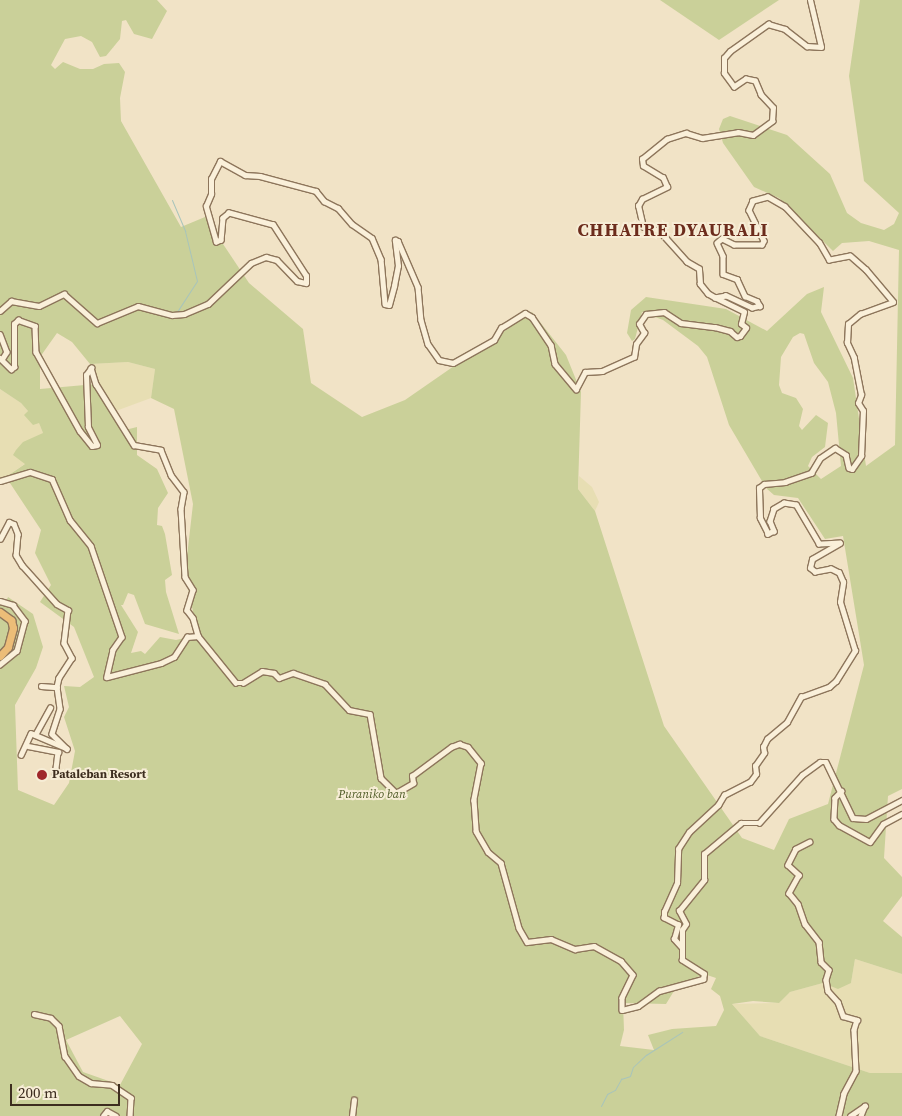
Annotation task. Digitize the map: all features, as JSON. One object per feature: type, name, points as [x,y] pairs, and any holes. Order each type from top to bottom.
[{"type":"highway","points":[[0,612],[11,620],[13,628],[8,647],[0,656]]},
{"type":"street","points":[[0,311],[11,301],[39,306],[64,294],[97,323],[138,306],[172,314],[184,314],[208,304],[251,263],[266,257],[277,260],[300,282],[306,283],[306,276],[273,224],[229,214],[223,218],[221,240],[216,242],[206,206],[211,194],[211,179],[220,161],[245,175],[316,191],[324,201],[338,208],[352,224],[372,238],[381,259],[385,304],[389,305],[398,266],[395,240],[398,241],[418,287],[421,320],[428,344],[440,360],[453,363],[494,340],[501,328],[524,313],[532,317],[551,345],[555,364],[576,389],[585,372],[602,371],[634,357],[636,344],[644,333],[639,324],[646,314],[664,312],[681,323],[715,327],[730,331],[737,337],[740,336],[746,328],[741,324],[744,312],[715,298],[703,289],[697,268],[687,262],[659,231],[643,227],[638,206],[642,199],[667,187],[663,178],[643,166],[642,159],[667,139],[686,133],[702,138],[738,132],[753,135],[772,121],[773,108],[761,95],[755,81],[746,79],[734,87],[724,73],[724,58],[730,50],[768,24],[785,29],[807,46],[821,47],[810,0]]},
{"type":"street","points":[[682,948],[674,939],[678,925],[664,918],[664,912],[677,883],[676,852],[685,838],[718,805],[724,795],[750,782],[756,774],[755,766],[764,753],[763,747],[767,739],[786,722],[801,696],[829,687],[836,681],[855,651],[840,602],[843,582],[839,573],[831,569],[815,572],[810,568],[812,559],[840,543],[819,544],[796,506],[784,503],[774,509],[770,521],[774,532],[768,534],[760,518],[759,488],[764,484],[785,482],[810,473],[820,458],[835,448],[846,455],[848,468],[852,469],[861,456],[863,411],[858,402],[861,395],[854,358],[847,343],[848,324],[860,314],[893,302],[866,270],[850,256],[829,260],[819,243],[785,207],[768,197],[754,201],[749,210],[764,241],[762,245],[734,245],[722,239],[717,243],[723,256],[723,274],[737,279],[745,296],[757,301],[760,306],[752,308],[726,296],[715,298]]},
{"type":"street","points":[[0,334],[6,352],[1,359],[11,369],[16,365],[13,329],[16,321],[35,326],[36,352],[80,431],[92,446],[97,445],[88,427],[86,375],[87,370],[91,368],[96,384],[134,445],[161,450],[171,475],[184,492],[181,509],[185,577],[193,590],[187,610],[193,618],[198,636],[236,683],[243,684],[262,671],[274,673],[279,678],[292,674],[325,684],[349,710],[370,714],[381,778],[396,793],[413,784],[412,776],[451,747],[459,744],[468,747],[481,762],[474,800],[476,831],[488,852],[501,863],[519,928],[526,942],[551,939],[575,949],[594,946],[622,961],[633,975],[622,998],[622,1010],[638,1006],[659,991],[703,979],[704,974],[682,960],[686,920],[679,911],[704,880],[704,854],[735,826],[741,823],[759,823],[802,775],[820,762],[826,762],[842,791],[853,818],[866,819],[902,800]]},
{"type":"street","points":[[0,481],[30,472],[52,479],[70,520],[91,546],[94,563],[106,582],[122,637],[108,664],[107,677],[162,663],[174,657],[187,637],[198,636]]},
{"type":"street","points":[[0,539],[9,522],[14,524],[18,534],[16,555],[22,565],[57,604],[68,610],[64,643],[72,658],[59,678],[57,688],[60,708],[52,734],[68,746],[67,749],[31,734],[28,746],[21,755]]},
{"type":"street","points":[[0,601],[13,605],[25,621],[17,651],[0,665]]},
{"type":"street","points":[[41,686],[57,688]]},
{"type":"street","points":[[35,735],[50,708]]},
{"type":"street","points":[[28,746],[58,752],[55,775]]},
{"type":"street","points":[[842,791],[835,798],[834,819],[839,826],[870,842],[883,824],[902,814]]},
{"type":"street","points":[[810,842],[796,849],[788,864],[799,875],[789,893],[798,904],[805,924],[819,942],[821,962],[828,970],[826,980],[828,991],[838,1002],[843,1016],[857,1020],[854,1030],[856,1071],[839,1116]]},
{"type":"street","points":[[34,1014],[51,1018],[59,1026],[65,1056],[85,1081],[112,1085],[131,1098],[130,1116]]},
{"type":"street","points":[[352,1116],[354,1100]]},
{"type":"street","points":[[850,1116],[865,1106],[861,1116]]},
{"type":"street","points":[[102,1116],[107,1111],[116,1116]]},
{"type":"shaded area","points":[[128,362],[155,369],[151,398],[113,412],[96,384],[90,364]]},
{"type":"shaded area","points":[[0,389],[21,403],[28,411],[25,415],[39,423],[43,433],[26,463],[0,481]]},
{"type":"shaded area","points":[[579,476],[592,487],[599,502],[595,511],[578,489]]},
{"type":"shaded area","points":[[855,959],[902,974],[902,1073],[870,1073],[760,1036],[732,1004],[779,1003],[790,992],[823,983],[851,983]]},
{"type":"green space","name":"Puraniko ban","points":[[0,0],[157,0],[167,11],[152,39],[134,34],[126,20],[122,21],[120,39],[106,56],[100,57],[92,42],[81,36],[65,39],[51,65],[55,69],[63,62],[80,69],[93,69],[104,64],[119,63],[125,72],[120,98],[121,121],[181,227],[205,217],[249,283],[303,329],[311,383],[362,417],[405,400],[532,312],[566,355],[581,392],[578,489],[595,511],[664,726],[742,838],[774,850],[789,819],[828,804],[864,665],[843,536],[825,539],[798,498],[774,495],[766,488],[729,425],[707,357],[698,346],[663,320],[642,312],[635,339],[632,341],[627,333],[631,310],[646,297],[726,309],[767,331],[807,294],[824,287],[821,312],[853,378],[866,466],[895,445],[899,250],[869,241],[842,243],[833,251],[779,198],[754,187],[723,143],[719,129],[723,119],[730,116],[787,135],[830,174],[847,213],[861,223],[884,230],[894,224],[899,213],[864,181],[849,76],[860,0],[902,0],[902,789],[888,796],[884,858],[902,877],[902,896],[883,921],[902,937],[902,974],[855,959],[851,983],[838,989],[823,983],[790,992],[779,1003],[753,1001],[732,1004],[760,1036],[870,1073],[902,1073],[902,1116],[0,1116],[0,603],[5,604],[8,597],[33,614],[43,647],[36,668],[15,705],[18,790],[54,805],[69,783],[75,751],[64,717],[69,707],[64,686],[80,687],[94,677],[74,627],[40,602],[51,585],[35,553],[41,530],[6,477],[25,464],[13,455],[16,450],[23,442],[43,433],[39,423],[33,425],[24,415],[28,411],[21,403],[0,389]],"holes":[[[57,333],[72,342],[90,364],[128,362],[155,369],[151,398],[174,409],[193,504],[185,574],[198,635],[176,640],[160,637],[145,654],[141,651],[131,653],[138,632],[121,605],[123,605],[128,593],[134,595],[145,624],[179,634],[166,592],[165,580],[172,575],[165,534],[162,526],[157,525],[158,508],[168,493],[157,469],[137,455],[137,427],[125,430],[96,384],[40,389],[40,357]],[[800,333],[804,334],[814,363],[828,382],[836,413],[841,466],[821,479],[808,466],[812,457],[825,447],[828,423],[816,415],[802,430],[799,426],[803,409],[796,398],[782,393],[779,385],[781,357],[793,337]],[[704,974],[716,978],[711,989],[720,996],[724,1010],[716,1026],[672,1029],[648,1035],[654,1050],[620,1046],[624,1030],[623,1003],[666,1004],[677,986]],[[120,1016],[142,1044],[120,1085],[83,1072],[66,1040]]]},
{"type":"green space","points":[[660,0],[779,0],[719,40]]},
{"type":"waterway","points":[[172,200],[185,231],[197,281],[176,313]]},
{"type":"waterway","points":[[601,1106],[607,1094],[615,1090],[621,1079],[630,1076],[633,1067],[646,1055],[682,1032]]},
{"type":"place","name":"Pataleban Resort","points":[[42,775]]},
{"type":"district","name":"CHHATRE DYAURALI","points":[[673,230]]}]
